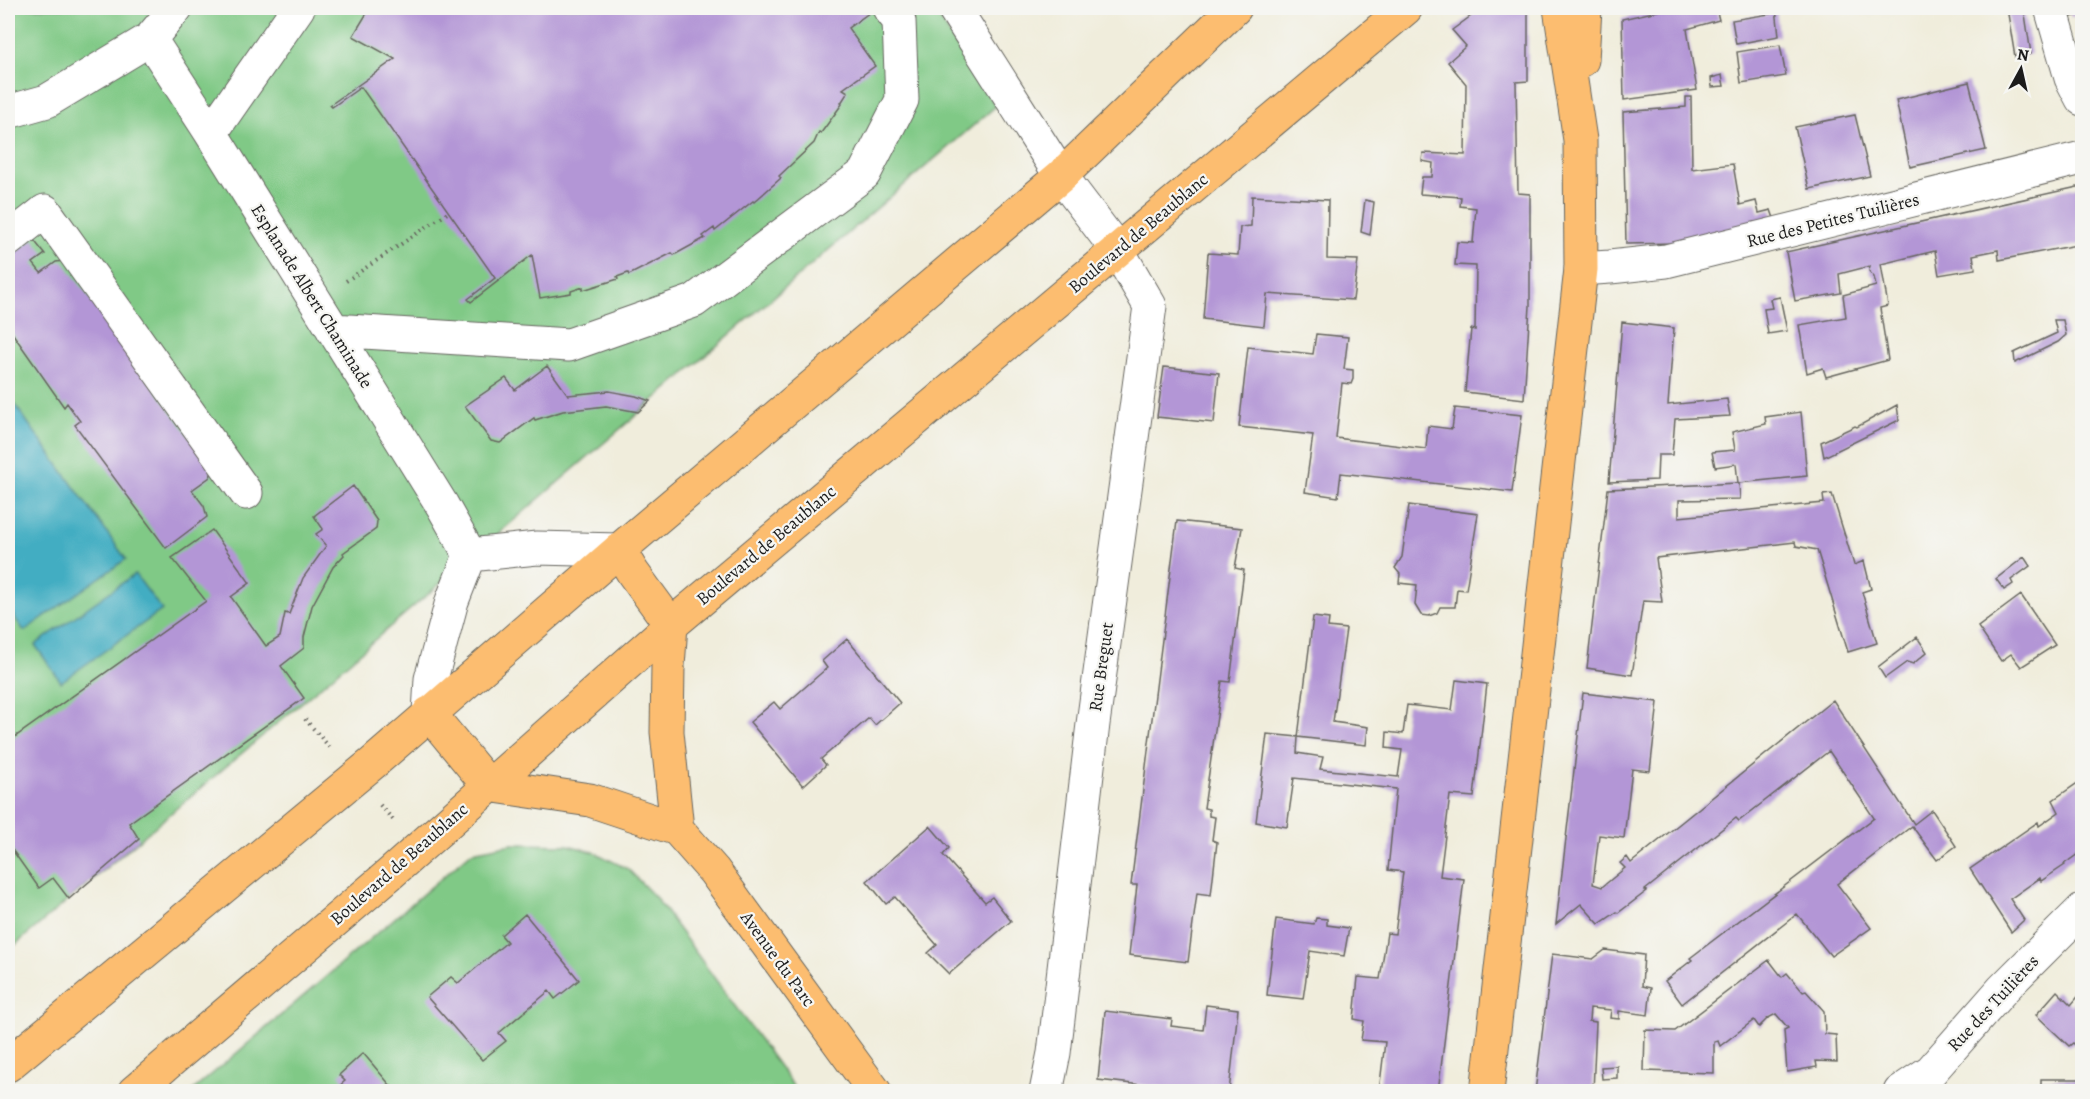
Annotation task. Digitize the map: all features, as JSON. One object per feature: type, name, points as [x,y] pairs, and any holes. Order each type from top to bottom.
[{"type":"main road","points":[[8,1065],[373,763],[619,550],[1061,176],[1235,8]]},
{"type":"main road","name":"Boulevard de Beaublanc","points":[[134,1092],[391,873],[671,625],[1406,8]]},
{"type":"main road","points":[[1487,1092],[1581,268],[1580,140],[1560,8]]},
{"type":"main road","points":[[1576,113],[1581,82],[1584,8]]},
{"type":"main road","points":[[429,713],[488,785],[590,800],[677,829],[667,732],[671,625],[619,550]]},
{"type":"main road","name":"Avenue du Parc","points":[[677,829],[714,871],[875,1092]]},
{"type":"street","points":[[8,112],[47,101],[150,39],[176,8]]},
{"type":"street","points":[[211,133],[298,8]]},
{"type":"street","points":[[333,330],[569,345],[694,301],[864,174],[902,100],[898,21],[889,8]]},
{"type":"street","name":"Rue Breguet","points":[[954,8],[1061,176],[1118,251],[1150,306],[1093,724],[1054,1053],[1046,1092]]},
{"type":"street","points":[[2051,8],[2071,78],[2082,99]]},
{"type":"street","name":"Esplanade Albert Chaminade","points":[[150,39],[442,505],[470,555]]},
{"type":"street","name":"Rue des Petites Tuilières","points":[[1581,268],[1666,261],[2082,158]]},
{"type":"street","points":[[8,240],[45,211],[246,493]]},
{"type":"street","points":[[429,713],[431,678],[452,601],[470,555],[537,548],[619,550]]},
{"type":"street","name":"Rue des Tuilières","points":[[1900,1092],[1931,1071],[2003,989],[2082,910]]},
{"type":"path","points":[[315,301],[449,212]]},
{"type":"green space","points":[[8,8],[933,8],[996,106],[306,699],[8,951]]},
{"type":"green space","points":[[512,844],[568,845],[594,852],[628,869],[656,898],[797,1091],[191,1092],[472,852]]},
{"type":"water","points":[[8,395],[126,559],[24,631],[8,608]]},
{"type":"water","points":[[135,574],[162,610],[61,682],[35,645]]},
{"type":"building","points":[[370,8],[872,8],[873,10],[848,28],[875,66],[843,89],[848,92],[842,104],[821,133],[819,132],[814,143],[779,176],[781,178],[754,202],[715,231],[714,228],[703,236],[705,238],[629,275],[628,273],[617,277],[618,279],[583,290],[583,287],[571,293],[540,298],[532,255],[471,302],[468,299],[495,278],[361,87],[332,107],[330,105],[395,59],[353,36]]},
{"type":"building","points":[[1482,8],[1528,8],[1528,81],[1516,82],[1518,193],[1530,194],[1530,306],[1524,399],[1465,392],[1471,329],[1475,330],[1476,266],[1455,265],[1457,242],[1473,243],[1476,208],[1460,206],[1461,197],[1420,194],[1422,177],[1432,177],[1433,163],[1422,161],[1423,153],[1465,155],[1466,84],[1448,62],[1466,46],[1452,30]]},
{"type":"building","points":[[1657,8],[1716,8],[1719,20],[1687,29],[1697,90],[1624,100],[1622,19],[1658,11]]},
{"type":"building","points":[[1768,8],[1776,8],[1779,36],[1736,44],[1732,20],[1770,14]]},
{"type":"building","points":[[2007,8],[2024,8],[2031,54],[2015,57]]},
{"type":"building","points":[[2068,8],[2082,8],[2082,14],[2071,17]]},
{"type":"building","points":[[1780,45],[1786,76],[1741,83],[1737,52]]},
{"type":"building","points":[[1722,75],[1724,86],[1712,87],[1711,78]]},
{"type":"building","points":[[1969,82],[1986,150],[1910,167],[1896,100]]},
{"type":"building","points":[[1686,97],[1691,97],[1692,169],[1733,164],[1740,205],[1756,201],[1759,213],[1771,210],[1775,221],[1675,243],[1626,244],[1623,112],[1686,107]]},
{"type":"building","points":[[1855,115],[1870,176],[1809,189],[1795,127]]},
{"type":"building","points":[[2082,186],[2082,244],[1999,260],[1998,250],[1973,255],[1975,269],[1939,275],[1935,251],[1881,264],[1888,306],[1880,308],[1888,360],[1826,377],[1823,368],[1807,373],[1799,325],[1846,317],[1843,295],[1876,286],[1874,277],[1869,271],[1870,266],[1839,274],[1841,293],[1795,301],[1786,252]]},
{"type":"building","points":[[1252,196],[1328,200],[1327,259],[1358,260],[1353,300],[1267,294],[1264,326],[1203,319],[1208,253],[1238,255],[1240,227],[1251,226]]},
{"type":"building","points":[[1365,200],[1374,202],[1370,235],[1361,232]]},
{"type":"building","points":[[33,239],[45,254],[33,263],[41,273],[56,262],[63,261],[213,469],[210,477],[192,490],[204,506],[207,517],[166,548],[75,425],[80,421],[67,403],[64,407],[8,327],[8,258]]},
{"type":"building","points":[[1780,297],[1787,331],[1768,334],[1764,309],[1772,308],[1770,299]]},
{"type":"building","points":[[2054,320],[2063,320],[2066,335],[2058,342],[2015,363],[2014,353],[2057,333]]},
{"type":"building","points":[[1622,322],[1674,328],[1668,405],[1727,399],[1730,416],[1675,419],[1672,455],[1658,455],[1657,480],[1609,482]]},
{"type":"building","points":[[1316,334],[1348,337],[1344,369],[1353,370],[1353,379],[1351,384],[1342,383],[1336,438],[1426,449],[1428,426],[1452,429],[1455,408],[1522,415],[1512,492],[1341,473],[1338,497],[1305,492],[1313,435],[1239,427],[1248,347],[1313,354]]},
{"type":"building","points":[[547,366],[568,395],[609,391],[650,401],[638,412],[606,406],[563,411],[535,420],[534,418],[500,443],[491,441],[465,406],[506,378],[515,390]]},
{"type":"building","points":[[1164,367],[1219,373],[1214,423],[1157,417]]},
{"type":"building","points":[[1897,405],[1899,420],[1824,457],[1821,442],[1857,427]]},
{"type":"building","points":[[1801,412],[1807,476],[1739,483],[1740,499],[1679,500],[1679,517],[1824,503],[1823,495],[1832,494],[1854,565],[1864,561],[1871,589],[1862,592],[1877,643],[1848,652],[1817,550],[1796,546],[1795,542],[1656,558],[1662,602],[1643,601],[1632,675],[1587,668],[1608,489],[1738,483],[1736,464],[1715,467],[1712,452],[1735,450],[1732,432],[1766,424],[1765,417]]},
{"type":"building","points":[[353,486],[377,521],[376,529],[343,553],[344,555],[333,567],[312,606],[304,637],[304,648],[281,666],[304,698],[129,823],[139,839],[69,899],[53,878],[39,888],[8,844],[8,742],[206,601],[172,558],[212,530],[250,583],[231,597],[266,646],[280,637],[285,613],[289,614],[303,578],[326,546],[316,534],[323,529],[314,516]]},
{"type":"building","points":[[1409,505],[1478,514],[1466,590],[1457,589],[1455,607],[1440,607],[1437,613],[1429,616],[1421,615],[1415,605],[1417,585],[1399,583],[1400,574],[1395,568],[1402,557]]},
{"type":"building","points":[[1177,521],[1242,528],[1235,568],[1244,570],[1230,682],[1222,681],[1204,808],[1209,809],[1209,816],[1215,817],[1212,840],[1217,842],[1211,895],[1197,893],[1188,962],[1129,955],[1137,885],[1131,885]]},
{"type":"building","points":[[2024,557],[2030,566],[2011,580],[2013,584],[2004,590],[1996,579]]},
{"type":"building","points":[[2021,595],[2055,645],[2021,667],[2011,654],[2001,661],[1978,627]]},
{"type":"building","points":[[1313,617],[1329,619],[1328,627],[1346,629],[1333,722],[1368,727],[1366,745],[1298,737]]},
{"type":"building","points":[[1917,637],[1927,652],[1913,664],[1907,662],[1885,678],[1878,667]]},
{"type":"building","points":[[847,639],[900,703],[875,725],[869,718],[821,759],[826,765],[803,786],[750,722],[774,702],[780,709],[827,668],[822,661]]},
{"type":"building","points":[[1456,680],[1487,684],[1474,797],[1450,795],[1440,876],[1464,879],[1438,1092],[1379,1092],[1385,1042],[1361,1040],[1364,1021],[1354,1019],[1358,977],[1380,979],[1387,933],[1395,934],[1403,872],[1388,870],[1396,789],[1294,778],[1287,827],[1256,822],[1267,734],[1298,737],[1297,753],[1323,757],[1320,769],[1398,777],[1402,750],[1386,748],[1387,732],[1403,734],[1407,705],[1452,710]]},
{"type":"building","points":[[1583,693],[1658,702],[1650,771],[1632,769],[1624,838],[1599,835],[1593,884],[1602,887],[1625,868],[1620,863],[1627,857],[1631,863],[1833,700],[1914,824],[1932,810],[1956,846],[1937,860],[1912,826],[1837,884],[1871,928],[1831,956],[1797,914],[1682,1004],[1665,981],[1692,960],[1690,958],[1874,818],[1829,751],[1739,821],[1736,818],[1618,913],[1599,924],[1581,904],[1556,924]]},
{"type":"building","points":[[2082,780],[2082,851],[2041,881],[2040,878],[2010,899],[2024,920],[2011,932],[1970,869],[2038,822],[2039,826],[2059,812],[2053,800]]},
{"type":"building","points":[[930,826],[949,848],[943,855],[985,902],[992,897],[1011,921],[949,974],[928,953],[937,945],[895,897],[886,904],[867,881]]},
{"type":"building","points":[[525,914],[579,980],[555,999],[549,991],[499,1033],[506,1041],[482,1060],[427,997],[451,977],[458,983],[507,942],[501,935]]},
{"type":"building","points":[[1316,918],[1327,919],[1327,925],[1349,928],[1344,956],[1310,951],[1303,999],[1267,995],[1276,919],[1314,924]]},
{"type":"building","points":[[1605,950],[1644,955],[1642,986],[1651,988],[1648,1015],[1619,1011],[1619,1019],[1610,1018],[1611,1010],[1590,1008],[1589,1021],[1596,1022],[1593,1092],[1535,1092],[1552,954],[1593,959]]},
{"type":"building","points":[[1769,960],[1782,977],[1787,973],[1824,1011],[1825,1034],[1836,1035],[1837,1062],[1816,1061],[1817,1067],[1787,1072],[1784,1030],[1788,1028],[1776,1014],[1759,1027],[1754,1020],[1720,1046],[1718,1041],[1714,1042],[1714,1073],[1644,1071],[1645,1030],[1675,1031]]},
{"type":"building","points":[[2057,991],[2071,1005],[2082,992],[2082,1051],[2073,1043],[2069,1046],[2036,1015]]},
{"type":"building","points":[[1206,1005],[1238,1009],[1229,1092],[1204,1092],[1098,1080],[1105,1011],[1172,1019],[1171,1026],[1203,1030]]},
{"type":"building","points":[[363,1053],[396,1092],[332,1092],[345,1081],[339,1075]]},
{"type":"building","points":[[1617,1066],[1617,1078],[1602,1079],[1601,1067]]},
{"type":"building","points":[[2041,1079],[2082,1079],[2082,1092],[2041,1092]]}]
